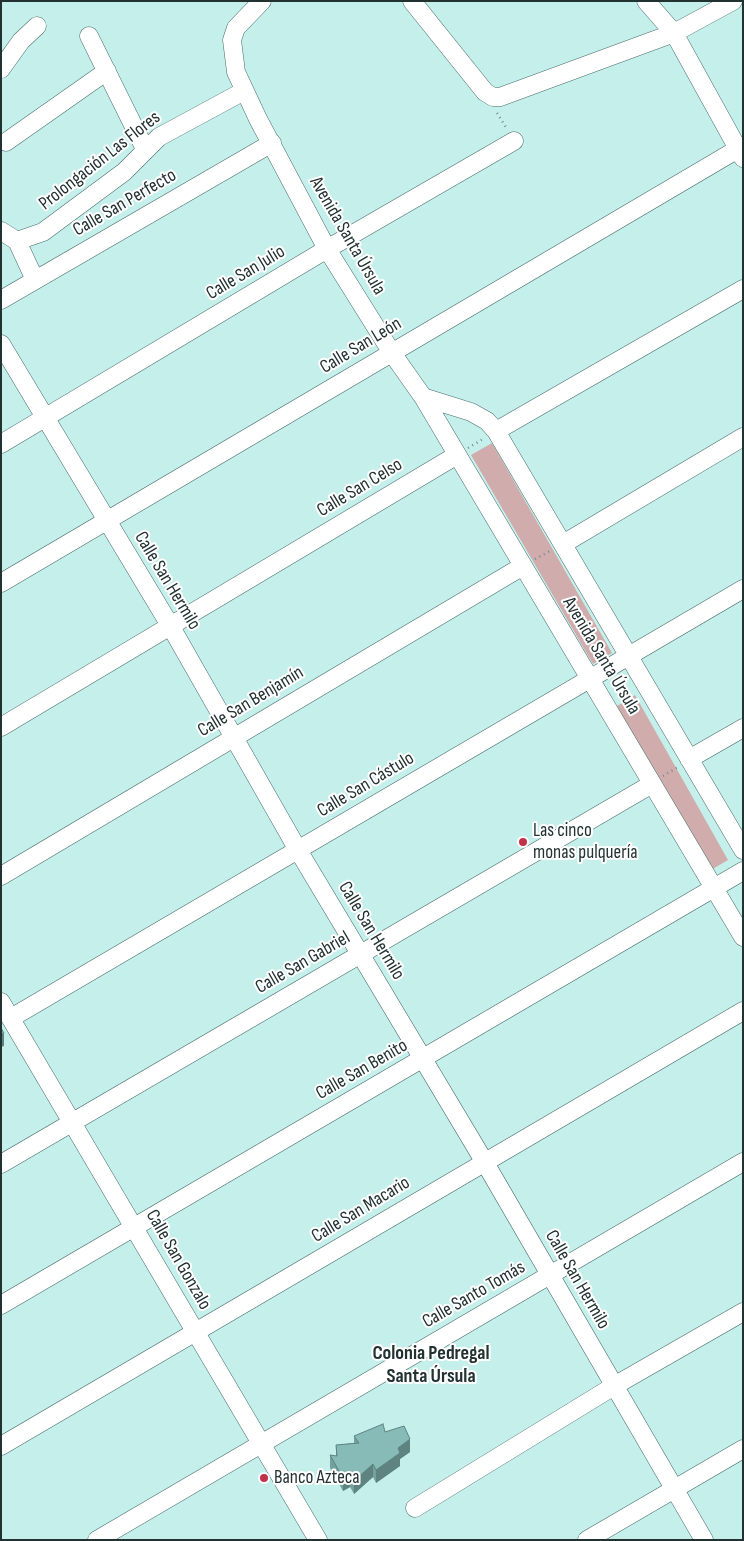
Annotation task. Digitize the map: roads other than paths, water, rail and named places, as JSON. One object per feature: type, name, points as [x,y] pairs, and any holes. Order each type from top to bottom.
[{"type":"street","name":"Avenida Santa Úrsula","points":[[262,1],[236,28],[232,40],[232,54],[236,72],[244,91],[328,249],[392,352],[423,397],[743,936]]},
{"type":"street","points":[[412,1],[485,92],[493,97],[500,98],[674,33],[733,1]]},
{"type":"street","points":[[646,1],[674,33],[741,151]]},
{"type":"street","points":[[1,69],[21,42],[37,26]]},
{"type":"street","points":[[89,36],[145,150]]},
{"type":"street","points":[[6,142],[106,71]]},
{"type":"street","name":"Prolongación Las Flores","points":[[17,241],[43,232],[124,172],[159,137],[244,91]]},
{"type":"street","name":"Calle San Julio","points":[[1,444],[328,249],[514,141]]},
{"type":"street","name":"Calle San Perfecto","points":[[1,300],[272,143]]},
{"type":"street","name":"Calle San León","points":[[1,583],[392,352],[741,151]]},
{"type":"street","points":[[1,231],[17,241],[35,280]]},
{"type":"street","points":[[496,431],[743,288]]},
{"type":"street","name":"Calle San Hermilo","points":[[1,344],[171,627],[298,850],[484,1161],[704,1540]]},
{"type":"street","name":"Avenida Santa Úrsula","points":[[423,397],[471,412],[487,421],[496,431],[743,850]]},
{"type":"street","points":[[563,544],[743,437]]},
{"type":"street","name":"Calle San Celso","points":[[1,727],[457,455]]},
{"type":"street","name":"Calle San Benjamín","points":[[1,876],[523,566]]},
{"type":"street","name":"Calle San Cástulo","points":[[11,1018],[743,589]]},
{"type":"street","points":[[689,759],[743,728]]},
{"type":"street","name":"Calle San Gabriel","points":[[1,1164],[652,784]]},
{"type":"street","name":"Calle San Benito","points":[[1,1306],[743,871]]},
{"type":"street","name":"Calle San Gonzalo","points":[[1,1002],[318,1540]]},
{"type":"street","name":"Calle San Macario","points":[[1,1446],[196,1334],[484,1161],[743,1012]]},
{"type":"street","name":"Calle Santo Tomás","points":[[97,1540],[743,1162]]},
{"type":"street","points":[[415,1508],[614,1386],[743,1312]]},
{"type":"street","points":[[587,1540],[743,1449]]},
{"type":"place","name":"Las cinco monas pulquería","points":[[523,842]]},
{"type":"place","name":"Banco Azteca","points":[[264,1478]]},
{"type":"district","name":"Colonia Pedregal Santa Úrsula","points":[[431,1366]]}]
